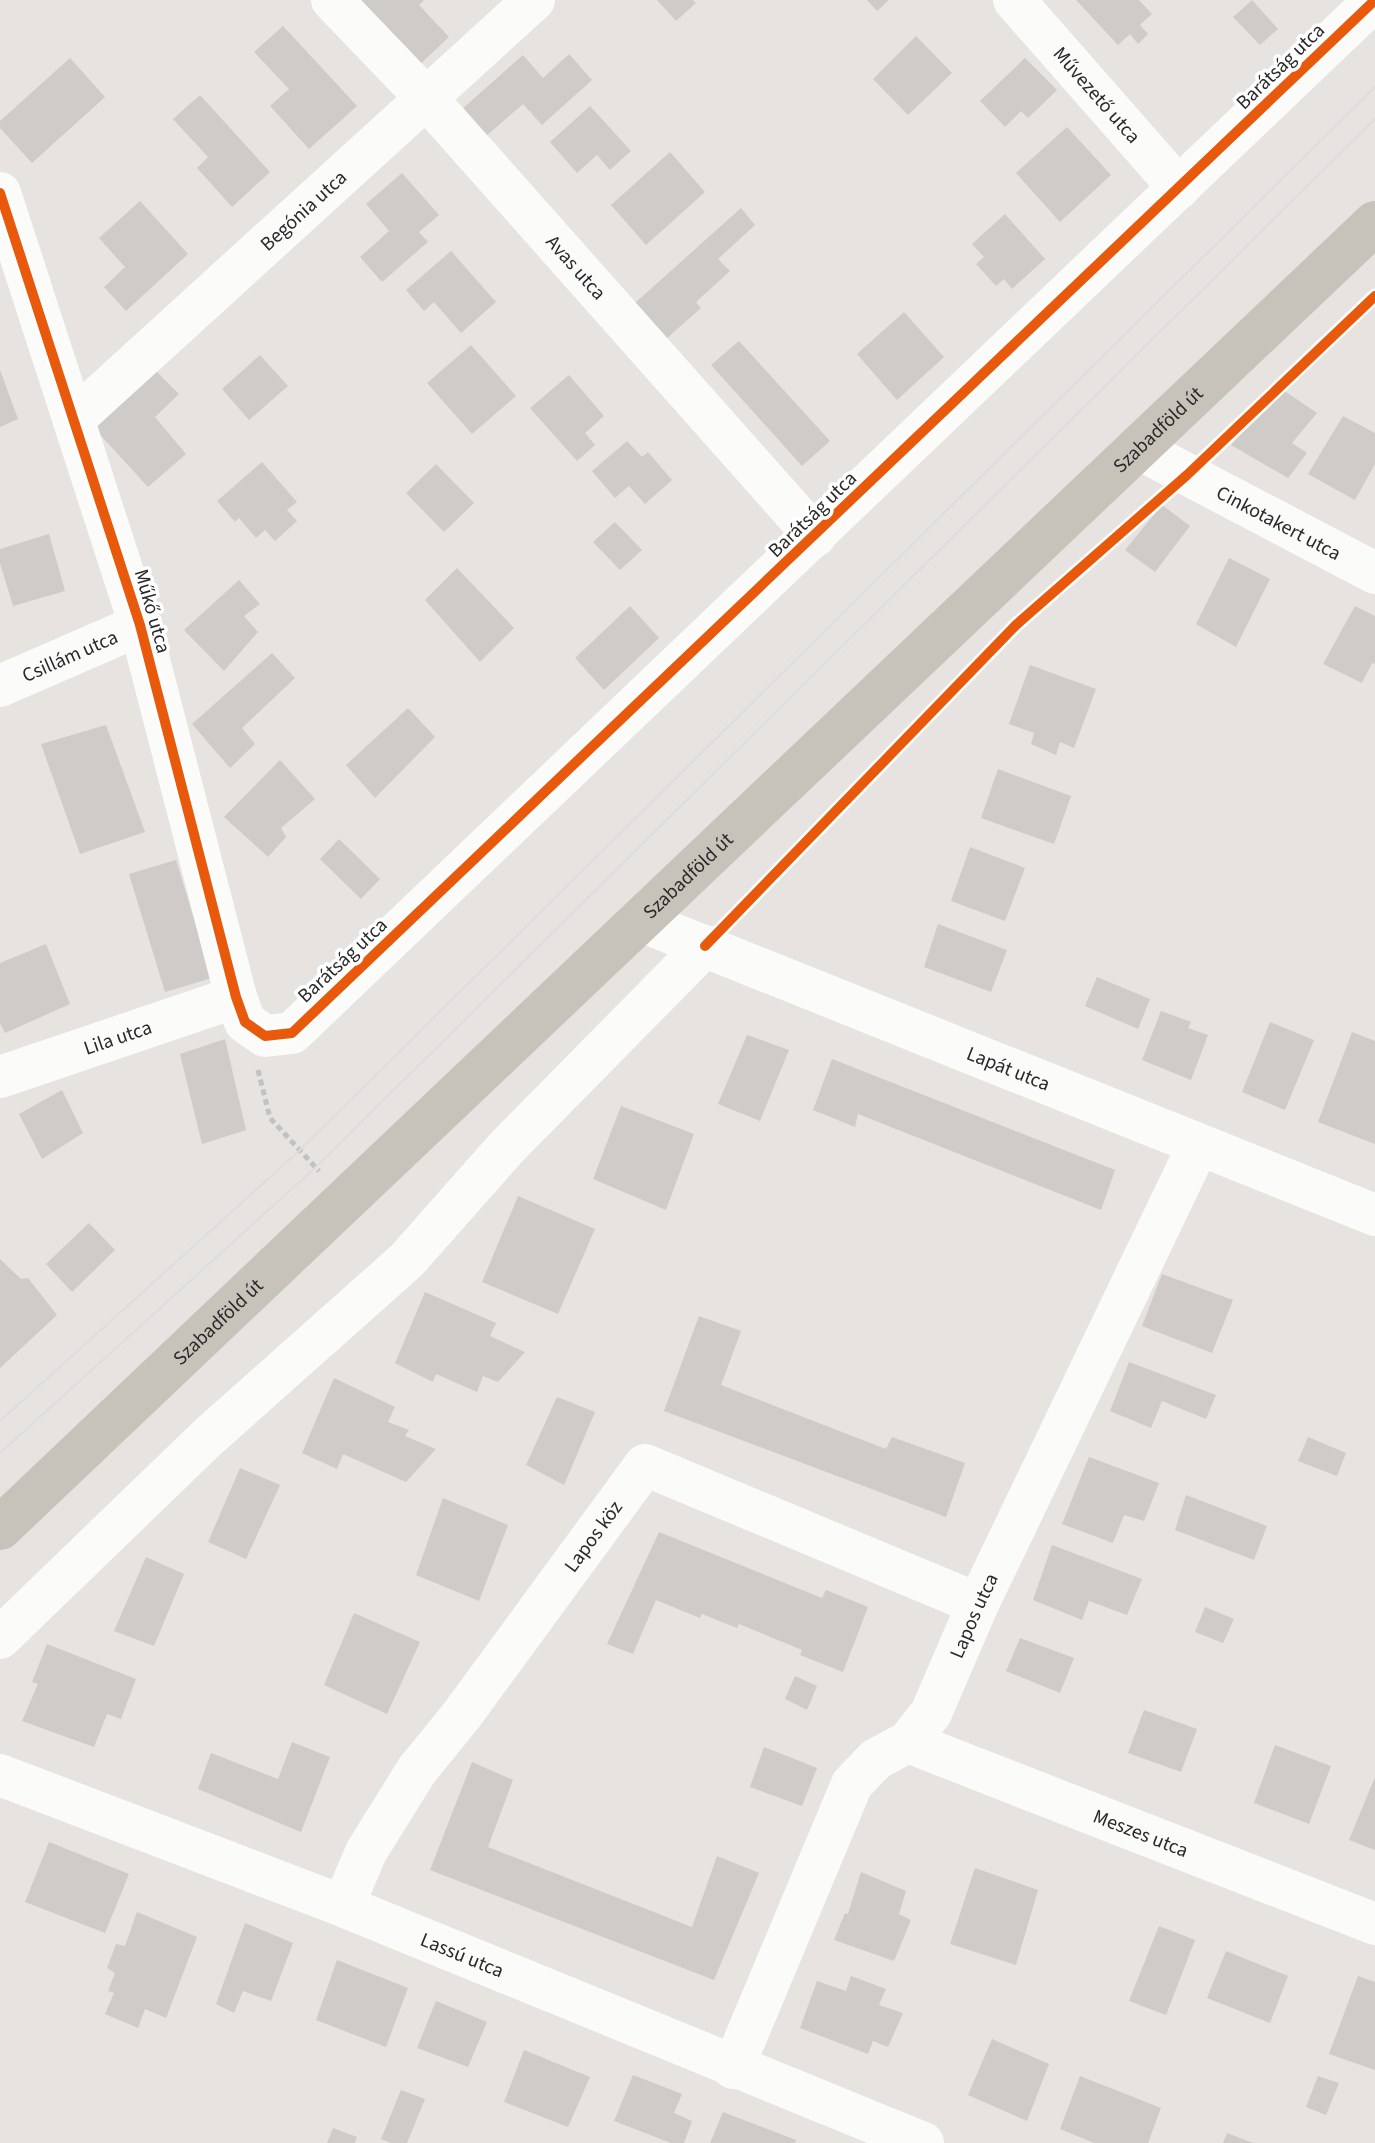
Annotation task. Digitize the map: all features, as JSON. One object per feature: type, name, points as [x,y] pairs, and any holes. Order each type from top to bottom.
[{"type":"main road","name":"Szabadföld út","points":[[0,1528],[1375,223]]},
{"type":"street","name":"Avas utca","points":[[332,0],[427,99],[815,536]]},
{"type":"street","name":"Begónia utca","points":[[74,419],[534,0]]},
{"type":"street","name":"Művezető utca","points":[[1014,0],[1179,188]]},
{"type":"street","name":"Barátság utca","points":[[265,1036],[292,1033],[1375,0]]},
{"type":"street","name":"Műkő utca","points":[[1,202],[140,625],[236,997],[245,1022],[265,1036]]},
{"type":"street","name":"Cinkotakert utca","points":[[1139,449],[1375,573]]},
{"type":"street","name":"Csillám utca","points":[[0,686],[140,625]]},
{"type":"street","name":"Lapát utca","points":[[641,921],[1375,1215]]},
{"type":"street","points":[[0,1638],[207,1438],[407,1260],[506,1148],[705,946]]},
{"type":"street","name":"Lila utca","points":[[0,1077],[236,997]]},
{"type":"street","name":"Lapos utca","points":[[733,2068],[852,1784],[876,1759],[908,1742],[931,1713],[978,1604],[1198,1146]]},
{"type":"street","name":"Lapos köz","points":[[343,1906],[366,1852],[417,1770],[461,1716],[645,1465],[978,1604]]},
{"type":"street","name":"Meszes utca","points":[[908,1742],[1375,1924]]},
{"type":"street","name":"Lassú utca","points":[[0,1775],[343,1906],[733,2068],[923,2143]]},
{"type":"path","points":[[265,1036],[258,1070],[270,1118],[329,1179]]},
{"type":"building","points":[[361,0],[424,0],[419,5],[449,37],[415,69],[356,4]]},
{"type":"building","points":[[657,0],[693,0],[696,3],[676,21]]},
{"type":"building","points":[[867,0],[889,0],[877,11]]},
{"type":"building","points":[[1076,0],[1139,0],[1152,14],[1140,25],[1148,34],[1138,44],[1130,34],[1118,45]]},
{"type":"building","points":[[1252,0],[1278,29],[1260,45],[1233,17]]},
{"type":"building","points":[[283,26],[357,106],[309,149],[270,106],[289,89],[254,52]]},
{"type":"building","points":[[916,36],[952,73],[908,115],[873,79]]},
{"type":"building","points":[[569,54],[592,80],[542,125],[523,104],[485,137],[461,110],[523,55],[543,78]]},
{"type":"building","points":[[70,58],[105,97],[32,163],[0,128],[0,121]]},
{"type":"building","points":[[1025,58],[1057,90],[1028,118],[1021,111],[1005,127],[980,101]]},
{"type":"building","points":[[200,95],[270,172],[232,207],[197,168],[208,157],[173,119]]},
{"type":"building","points":[[590,106],[631,151],[610,170],[597,155],[577,173],[550,142]]},
{"type":"building","points":[[1067,127],[1111,175],[1060,222],[1016,173]]},
{"type":"building","points":[[670,152],[705,192],[646,245],[611,205]]},
{"type":"building","points":[[402,173],[439,215],[419,232],[428,242],[382,282],[360,257],[389,231],[366,204]]},
{"type":"building","points":[[140,201],[188,254],[126,311],[104,287],[125,267],[99,238]]},
{"type":"building","points":[[741,208],[755,225],[718,259],[730,271],[696,302],[701,308],[667,338],[635,303]]},
{"type":"building","points":[[1005,214],[1045,259],[1012,289],[1004,279],[996,286],[976,264],[984,257],[972,244]]},
{"type":"building","points":[[451,251],[496,302],[461,333],[434,302],[424,311],[406,290]]},
{"type":"building","points":[[904,312],[944,357],[897,400],[857,354]]},
{"type":"building","points":[[739,341],[830,441],[802,466],[711,365]]},
{"type":"building","points":[[471,345],[516,396],[472,434],[427,383]]},
{"type":"building","points":[[260,355],[288,386],[249,420],[222,389]]},
{"type":"building","points":[[0,370],[18,419],[0,427]]},
{"type":"building","points":[[155,370],[179,394],[155,417],[186,454],[148,487],[93,427]]},
{"type":"building","points":[[569,375],[604,416],[585,433],[595,445],[577,461],[530,408]]},
{"type":"building","points":[[1280,388],[1317,413],[1292,443],[1307,453],[1288,478],[1231,445]]},
{"type":"building","points":[[1343,416],[1375,433],[1375,464],[1355,500],[1308,474]]},
{"type":"building","points":[[627,441],[642,457],[648,452],[672,480],[645,504],[629,486],[615,498],[592,471]]},
{"type":"building","points":[[262,462],[297,502],[287,510],[297,521],[275,541],[265,530],[256,538],[239,518],[235,522],[217,501]]},
{"type":"building","points":[[436,464],[474,503],[444,532],[406,493]]},
{"type":"building","points":[[1162,505],[1190,526],[1155,572],[1125,550]]},
{"type":"building","points":[[615,522],[642,550],[620,570],[593,542]]},
{"type":"building","points":[[49,534],[65,591],[13,606],[0,563],[0,549]]},
{"type":"building","points":[[1229,558],[1270,579],[1236,647],[1196,624]]},
{"type":"building","points":[[457,568],[514,628],[480,662],[425,600]]},
{"type":"building","points":[[239,580],[260,604],[244,616],[258,632],[224,671],[184,630]]},
{"type":"building","points":[[630,606],[659,638],[604,690],[575,658]]},
{"type":"building","points":[[1355,606],[1375,616],[1375,664],[1372,663],[1362,683],[1323,664]]},
{"type":"building","points":[[272,653],[295,678],[242,728],[255,744],[230,768],[192,724]]},
{"type":"building","points":[[1030,665],[1096,689],[1074,748],[1060,742],[1056,755],[1031,744],[1034,733],[1009,724]]},
{"type":"building","points":[[408,708],[435,737],[375,798],[346,765]]},
{"type":"building","points":[[106,725],[145,832],[80,854],[41,744]]},
{"type":"building","points":[[280,760],[315,799],[281,828],[286,837],[268,857],[224,817]]},
{"type":"building","points":[[998,769],[1071,796],[1054,844],[981,818]]},
{"type":"building","points":[[339,839],[380,879],[361,899],[320,859]]},
{"type":"building","points":[[970,847],[1025,868],[1005,921],[951,901]]},
{"type":"building","points":[[176,860],[212,978],[165,992],[129,874]]},
{"type":"building","points":[[938,924],[1007,950],[991,992],[924,967]]},
{"type":"building","points":[[46,944],[70,1004],[5,1033],[0,1023],[0,963]]},
{"type":"building","points":[[1097,977],[1150,999],[1138,1029],[1085,1006]]},
{"type":"building","points":[[1161,1011],[1191,1022],[1188,1028],[1208,1035],[1191,1080],[1142,1060]]},
{"type":"building","points":[[1270,1022],[1314,1040],[1285,1110],[1242,1092]]},
{"type":"building","points":[[1352,1032],[1375,1041],[1375,1144],[1318,1122]]},
{"type":"building","points":[[747,1035],[789,1050],[760,1121],[718,1104]]},
{"type":"building","points":[[225,1039],[246,1130],[202,1144],[180,1054]]},
{"type":"building","points":[[832,1059],[1115,1170],[1101,1210],[858,1114],[855,1127],[813,1110]]},
{"type":"building","points":[[62,1090],[83,1133],[42,1159],[19,1114]]},
{"type":"building","points":[[621,1106],[694,1134],[666,1210],[593,1179]]},
{"type":"building","points":[[518,1196],[595,1229],[558,1314],[482,1282]]},
{"type":"building","points":[[89,1223],[115,1250],[72,1292],[46,1264]]},
{"type":"building","points":[[0,1259],[21,1279],[28,1278],[57,1315],[0,1368]]},
{"type":"building","points":[[1162,1274],[1233,1300],[1212,1353],[1142,1326]]},
{"type":"building","points":[[425,1292],[496,1323],[490,1336],[525,1352],[498,1382],[483,1376],[477,1392],[436,1374],[433,1382],[395,1363]]},
{"type":"building","points":[[699,1316],[741,1331],[721,1385],[886,1449],[892,1437],[965,1463],[946,1517],[664,1411]]},
{"type":"building","points":[[1129,1362],[1216,1395],[1206,1419],[1162,1401],[1151,1428],[1110,1411]]},
{"type":"building","points":[[334,1378],[395,1407],[388,1422],[409,1430],[405,1436],[436,1449],[406,1482],[343,1454],[337,1469],[302,1453]]},
{"type":"building","points":[[557,1397],[595,1412],[564,1485],[526,1465]]},
{"type":"building","points":[[1308,1437],[1346,1453],[1337,1476],[1298,1461]]},
{"type":"building","points":[[1089,1457],[1159,1483],[1144,1521],[1124,1515],[1113,1543],[1062,1524]]},
{"type":"building","points":[[240,1468],[280,1485],[246,1559],[208,1542]]},
{"type":"building","points":[[1186,1495],[1267,1526],[1254,1560],[1175,1530]]},
{"type":"building","points":[[443,1498],[508,1525],[479,1601],[416,1575]]},
{"type":"building","points":[[659,1532],[822,1598],[826,1590],[868,1607],[843,1672],[800,1655],[802,1650],[739,1624],[737,1628],[702,1614],[700,1618],[656,1600],[633,1654],[607,1644]]},
{"type":"building","points":[[1052,1545],[1142,1579],[1127,1615],[1089,1601],[1082,1620],[1033,1600]]},
{"type":"building","points":[[146,1557],[184,1574],[154,1646],[114,1631]]},
{"type":"building","points":[[1205,1607],[1234,1619],[1223,1643],[1195,1632]]},
{"type":"building","points":[[354,1613],[420,1642],[387,1714],[324,1685]]},
{"type":"building","points":[[1020,1638],[1074,1658],[1060,1693],[1006,1671]]},
{"type":"building","points":[[47,1644],[136,1679],[121,1719],[107,1714],[94,1747],[22,1721],[38,1684],[32,1682]]},
{"type":"building","points":[[795,1676],[817,1686],[807,1710],[785,1699]]},
{"type":"building","points":[[1144,1710],[1197,1729],[1181,1772],[1128,1753]]},
{"type":"building","points":[[292,1742],[330,1757],[301,1832],[198,1789],[211,1753],[278,1779]]},
{"type":"building","points":[[1275,1745],[1331,1766],[1309,1824],[1254,1803]]},
{"type":"building","points":[[764,1747],[817,1768],[802,1806],[750,1787]]},
{"type":"building","points":[[472,1762],[513,1780],[488,1847],[692,1927],[717,1856],[759,1873],[714,1980],[430,1870]]},
{"type":"building","points":[[1375,1777],[1375,1850],[1349,1840]]},
{"type":"building","points":[[49,1842],[129,1874],[105,1933],[25,1902]]},
{"type":"building","points":[[975,1868],[1038,1890],[1016,1965],[950,1944]]},
{"type":"building","points":[[861,1872],[906,1891],[899,1914],[911,1920],[894,1961],[834,1940],[845,1913],[848,1914]]},
{"type":"building","points":[[137,1912],[197,1937],[166,2018],[145,2009],[138,2028],[105,2014],[114,1993],[108,1991],[115,1973],[107,1968],[116,1944],[125,1946]]},
{"type":"building","points":[[245,1923],[293,1943],[271,2001],[243,1991],[234,2013],[216,2004]]},
{"type":"building","points":[[1159,1926],[1195,1940],[1166,2015],[1129,2001]]},
{"type":"building","points":[[1226,1951],[1288,1976],[1270,2023],[1207,1998]]},
{"type":"building","points":[[337,1960],[408,1988],[386,2047],[316,2020]]},
{"type":"building","points":[[851,1976],[886,1989],[879,2005],[903,2013],[888,2047],[873,2041],[868,2054],[800,2028],[817,1981],[846,1991]]},
{"type":"building","points":[[1358,1976],[1375,1982],[1375,2070],[1329,2054]]},
{"type":"building","points":[[436,2001],[487,2022],[468,2067],[417,2048]]},
{"type":"building","points":[[992,2039],[1049,2064],[1027,2121],[968,2095]]},
{"type":"building","points":[[524,2050],[590,2077],[568,2127],[504,2102]]},
{"type":"building","points":[[633,2075],[682,2094],[674,2113],[692,2121],[684,2143],[671,2143],[614,2121]]},
{"type":"building","points":[[1080,2076],[1161,2108],[1148,2143],[1094,2143],[1060,2129]]},
{"type":"building","points":[[1318,2076],[1339,2083],[1326,2115],[1306,2107]]},
{"type":"building","points":[[401,2090],[425,2099],[407,2143],[391,2143],[381,2139]]},
{"type":"building","points":[[723,2112],[796,2140],[795,2143],[710,2143]]},
{"type":"building","points":[[333,2128],[357,2137],[355,2143],[327,2143]]},
{"type":"building","points":[[1227,2133],[1253,2143],[1223,2143]]},
{"type":"tram line","points":[[0,1421],[299,1151],[1375,87]]},
{"type":"tram line","points":[[0,1453],[316,1167],[1375,119]]},
{"type":"cycle path","points":[[0,193],[140,625],[236,997],[245,1022],[265,1036],[292,1033],[1375,0]]},
{"type":"cycle path","points":[[705,946],[1016,625],[1187,475],[1375,296]]}]
